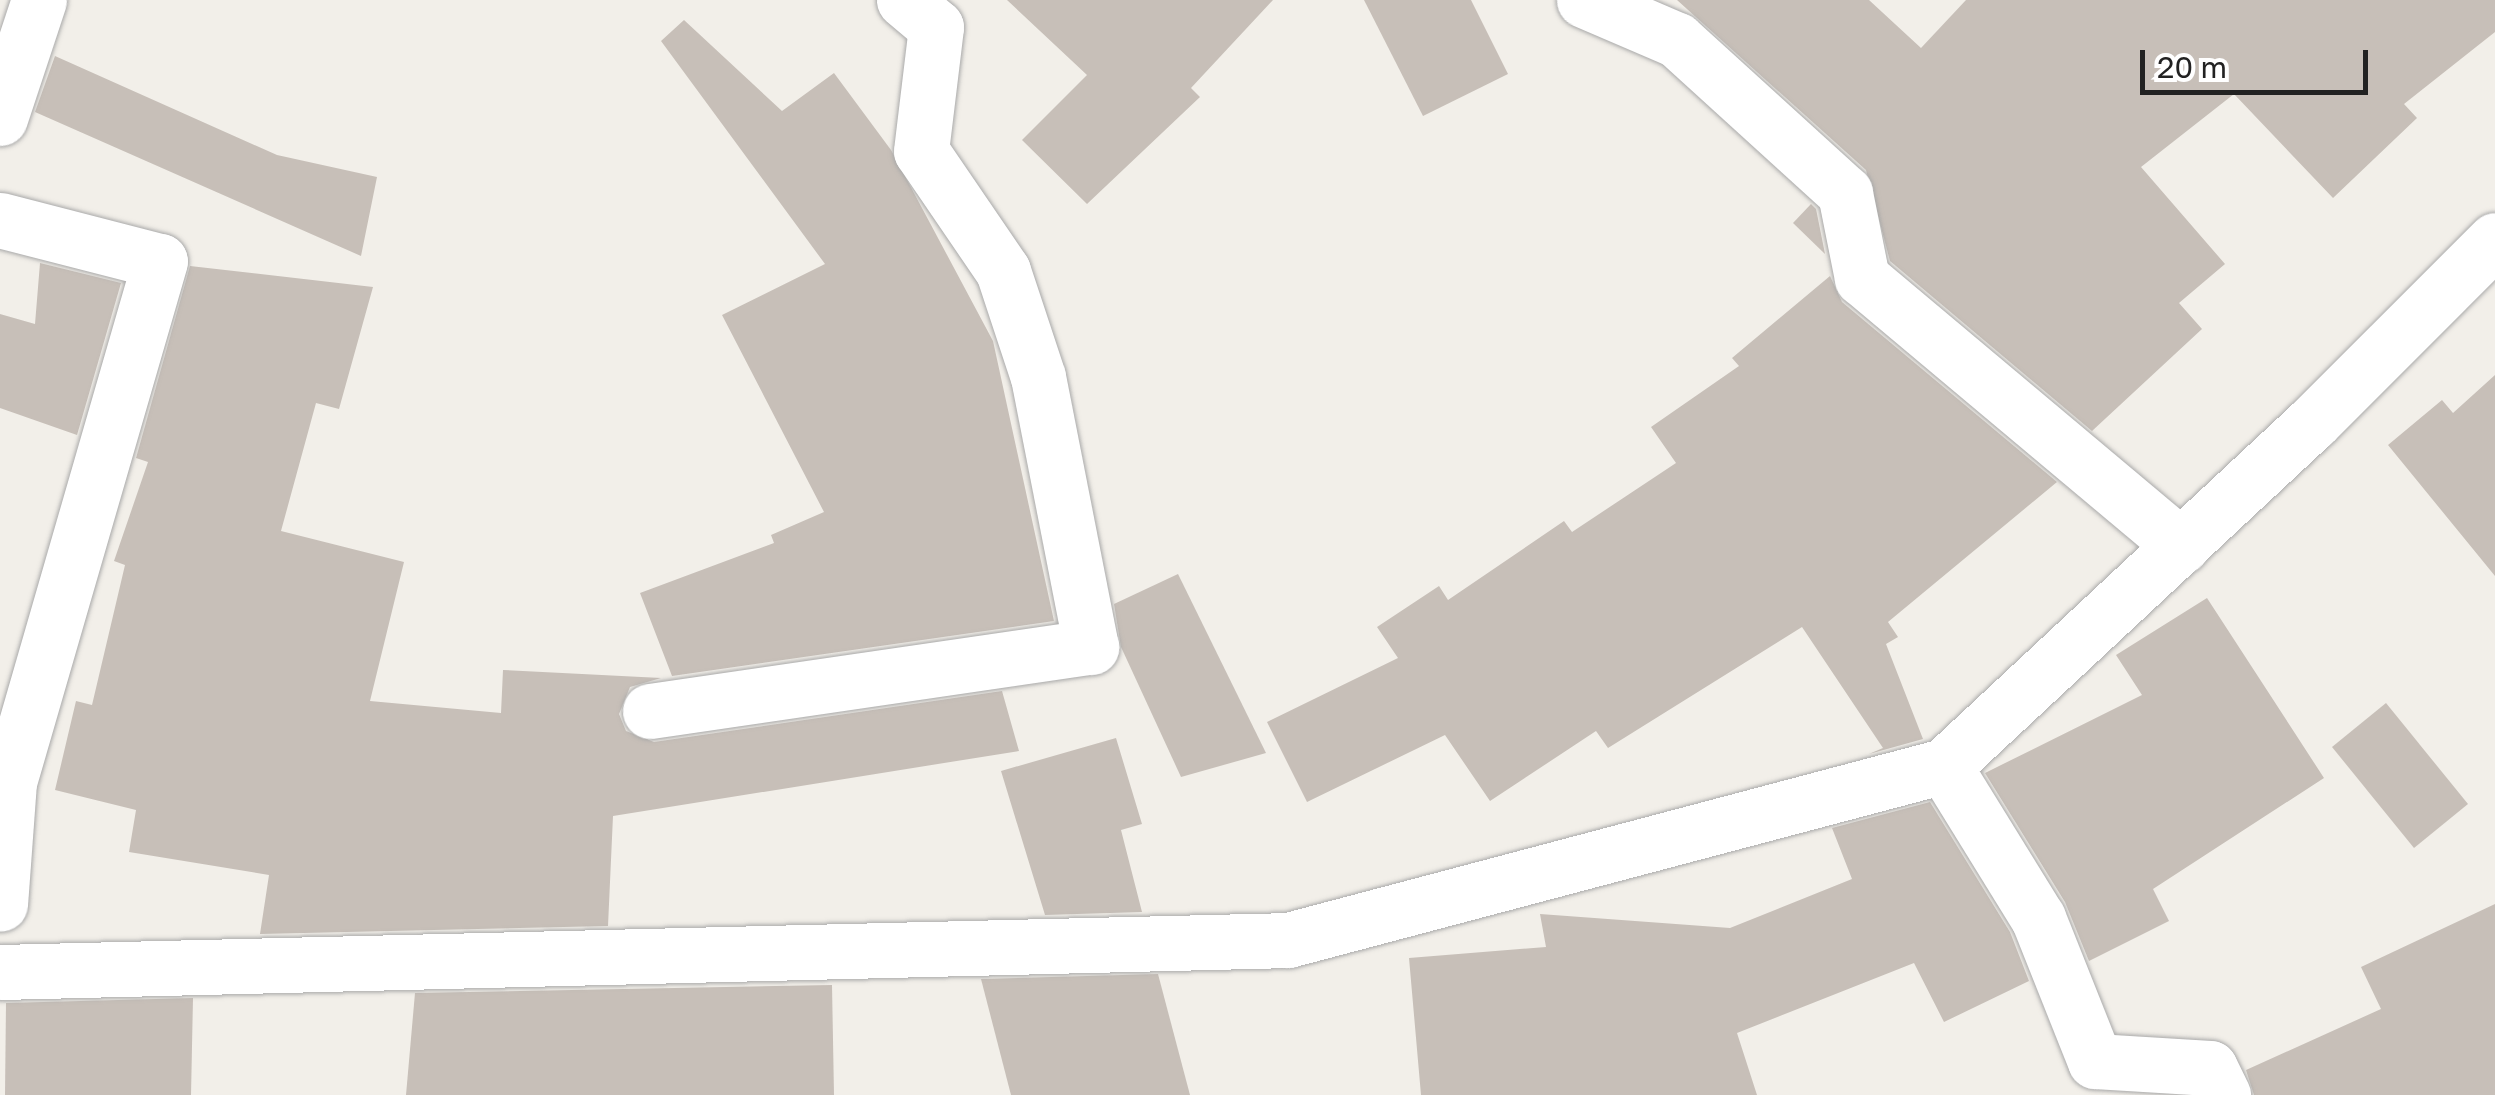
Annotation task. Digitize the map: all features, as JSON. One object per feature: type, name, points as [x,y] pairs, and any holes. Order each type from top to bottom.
[{"type":"street","points":[[0,118],[39,0]]},
{"type":"street","points":[[650,711],[1092,648],[1038,376],[1003,271],[920,151],[936,27],[904,0]]},
{"type":"street","points":[[1584,0],[1677,40],[1845,193],[1862,278],[2181,546]]},
{"type":"street","points":[[0,220],[160,261],[9,782],[0,904]]},
{"type":"street","points":[[0,972],[1288,940],[1944,766],[2181,546],[2495,240]]},
{"type":"street","points":[[1944,766],[2038,918],[2095,1061],[2210,1068],[2223,1095]]},
{"type":"building","points":[[1007,0],[1273,0],[1191,88],[1200,97],[1087,204],[1022,140],[1087,75]]},
{"type":"building","points":[[1364,0],[1471,0],[1508,74],[1423,116]]},
{"type":"building","points":[[1677,0],[1869,0],[1921,48],[1966,0],[2495,0],[2495,32],[2404,104],[2417,118],[2333,198],[2234,94],[2141,167],[2225,264],[2179,303],[2202,329],[2092,431],[1890,261],[1866,170]]},
{"type":"building","points":[[684,20],[782,111],[834,73],[891,150],[993,341],[1054,621],[672,676],[640,593],[774,543],[771,535],[824,512],[722,315],[825,264],[661,41]]},
{"type":"building","points":[[55,56],[277,155],[377,177],[361,256],[35,112]]},
{"type":"building","points":[[1811,204],[1816,209],[1825,254],[1793,223]]},
{"type":"building","points":[[40,263],[121,283],[77,435],[0,408],[0,314],[35,324]]},
{"type":"building","points":[[190,266],[373,287],[339,409],[316,403],[281,531],[404,562],[370,701],[501,713],[503,670],[661,678],[630,687],[619,714],[626,731],[654,742],[1002,691],[1019,751],[613,816],[608,926],[260,934],[269,875],[129,852],[136,810],[55,790],[76,701],[92,705],[125,565],[114,561],[148,462],[136,458]]},
{"type":"building","points":[[1830,276],[1842,302],[2057,482],[1888,622],[1898,637],[1886,644],[1923,739],[1869,754],[1883,748],[1802,627],[1608,748],[1596,731],[1490,801],[1445,735],[1307,802],[1267,722],[1398,658],[1377,627],[1439,586],[1448,600],[1564,521],[1572,532],[1676,463],[1651,427],[1739,366],[1732,358]]},
{"type":"building","points":[[2495,375],[2495,576],[2388,445],[2442,400],[2453,413]]},
{"type":"building","points":[[1178,574],[1266,753],[1181,777],[1121,647],[1114,604]]},
{"type":"building","points":[[2207,598],[2324,778],[2153,889],[2169,921],[2089,961],[2065,902],[1985,773],[2142,695],[2116,655]]},
{"type":"building","points":[[2386,703],[2468,804],[2414,848],[2332,747]]},
{"type":"building","points":[[1116,738],[1142,824],[1121,830],[1142,912],[1045,915],[1001,771]]},
{"type":"building","points":[[1930,802],[2010,932],[2029,981],[1944,1022],[1914,963],[1737,1033],[1757,1095],[1421,1095],[1409,958],[1546,947],[1540,914],[1730,928],[1852,879],[1832,828]]},
{"type":"building","points":[[2495,904],[2495,1095],[2254,1095],[2246,1070],[2381,1009],[2361,967]]},
{"type":"building","points":[[1158,974],[1190,1095],[1011,1095],[981,979]]},
{"type":"building","points":[[832,985],[834,1095],[406,1095],[415,993]]},
{"type":"building","points":[[193,998],[191,1095],[5,1095],[6,1003]]}]
